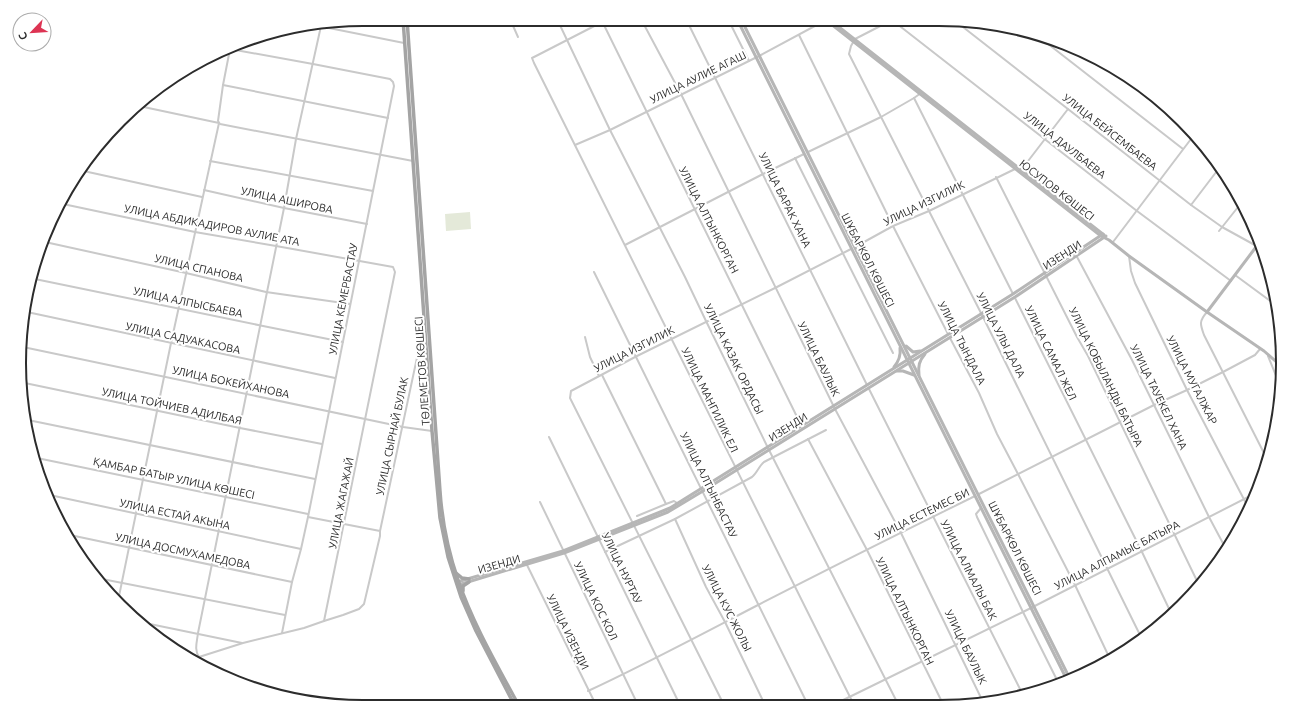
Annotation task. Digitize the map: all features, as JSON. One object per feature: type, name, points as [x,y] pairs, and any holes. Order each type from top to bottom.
[{"type":"main road","name":"ТӨЛЕМЕТОВ КӨШЕСІ","points":[[403,26],[415,161],[440,518],[448,557],[476,631],[513,700]]},
{"type":"main road","name":"ТӨЛЕМЕТОВ КӨШЕСІ","points":[[407,26],[427,352],[441,505],[447,542],[458,584],[479,630],[516,700]]},
{"type":"main road","points":[[404,43],[409,52]]},
{"type":"main road","points":[[455,571],[462,578],[469,580],[463,586],[462,591],[464,596]]},
{"type":"street","points":[[513,26],[518,37]]},
{"type":"street","name":"УЛИЦА КАЗАК ОРДАСЫ","points":[[560,26],[610,130],[686,277],[773,458],[896,700]]},
{"type":"street","points":[[567,40],[594,26]]},
{"type":"street","name":"УЛИЦА АЛТЫНКОРГАН","points":[[604,26],[802,427]]},
{"type":"street","name":"УЛИЦА БАУЛЫК","points":[[645,26],[681,94],[834,407],[901,533],[981,697]]},
{"type":"street","name":"УЛИЦА БАРАК ХАНА","points":[[689,26],[868,386]]},
{"type":"street","points":[[732,26],[749,61]]},
{"type":"street","name":"ШҰБАРКӨЛ КӨШЕСІ","points":[[740,26],[758,57]]},
{"type":"street","name":"ШҰБАРКӨЛ КӨШЕСІ","points":[[744,26],[909,361],[1068,674]]},
{"type":"street","name":"УЛИЦА АУЛИЕ АГАШ","points":[[575,145],[610,130],[758,57],[816,26]]},
{"type":"street","name":"ЮСУПОВ КӨШЕСІ","points":[[835,26],[854,40]]},
{"type":"street","name":"ЮСУПОВ КӨШЕСІ","points":[[837,26],[1094,230],[1104,236]]},
{"type":"street","points":[[854,40],[881,26]]},
{"type":"street","name":"УЛИЦА ДАУЛБАЕВА","points":[[900,26],[1137,211],[1231,281]]},
{"type":"street","name":"УЛИЦА БЕЙСЕМБАЕВА","points":[[963,27],[1159,181],[1222,227],[1253,242]]},
{"type":"street","points":[[330,28],[404,43]]},
{"type":"street","points":[[198,657],[196,654],[198,634],[284,208],[296,139],[319,29]]},
{"type":"street","name":"УЛИЦА ТЫНДАЛА","points":[[799,36],[893,226],[979,393],[997,434],[1075,585],[1108,655]]},
{"type":"street","name":"УЛИЦА МАНГИЛИК ЕЛ","points":[[567,40],[532,58],[542,81],[852,700]]},
{"type":"street","name":"УЛИЦА УЛЫ ДАЛА","points":[[854,40],[849,50],[849,54],[982,316],[1139,633]]},
{"type":"street","points":[[1049,45],[1183,149]]},
{"type":"street","name":"УЛИЦА КЕМЕРБАСТАУ","points":[[238,50],[390,79],[394,86],[308,515],[292,582],[282,633]]},
{"type":"street","points":[[119,595],[164,376],[219,123],[223,85],[229,54]]},
{"type":"street","points":[[223,85],[388,118]]},
{"type":"street","points":[[625,245],[763,174],[881,117],[921,93]]},
{"type":"street","name":"УЛИЦА САМАЛ ЖЕЛ","points":[[914,98],[963,193],[1169,608]]},
{"type":"street","points":[[144,107],[224,125],[381,156],[415,161]]},
{"type":"street","points":[[1017,168],[1025,165],[1068,109]]},
{"type":"street","points":[[1113,242],[1191,139]]},
{"type":"street","points":[[796,158],[894,353]]},
{"type":"street","points":[[210,161],[290,177],[373,191]]},
{"type":"street","points":[[1017,168],[1129,256],[1261,349],[1276,362]]},
{"type":"street","name":"УЛИЦА ИЗГИЛИК","points":[[722,700],[570,398],[571,391],[706,321],[775,288],[893,226],[929,211],[963,193],[1017,168]]},
{"type":"street","points":[[86,172],[202,197]]},
{"type":"street","points":[[1191,204],[1216,172]]},
{"type":"street","name":"УЛИЦА КОБЫЛАНДЫ БАТЫРА","points":[[996,177],[1088,356],[1196,580]]},
{"type":"street","name":"УЛИЦА АШИРОВА","points":[[204,190],[284,208],[367,224]]},
{"type":"street","name":"УЛИЦА АБДИКАДИРОВ АУЛИЕ АТА","points":[[66,205],[195,232],[393,267],[395,272],[365,419]]},
{"type":"street","points":[[1219,231],[1238,208]]},
{"type":"street","points":[[1094,230],[1094,241]]},
{"type":"street","name":"ИЗЕНДИ","points":[[1076,255],[1094,241],[1104,236]]},
{"type":"street","name":"ИЗЕНДИ","points":[[458,584],[564,552],[668,512],[982,316],[1104,236]]},
{"type":"street","name":"УЛИЦА СПАНОВА","points":[[49,243],[266,292],[350,304]]},
{"type":"street","points":[[1255,248],[1202,317],[1200,325],[1236,400],[1264,453]]},
{"type":"street","name":"УЛИЦА ТАУЕКЕЛ ХАНА","points":[[1076,255],[1132,360],[1223,544]]},
{"type":"street","name":"УЛИЦА МУГАЛЖАР","points":[[1129,256],[1131,271],[1135,283],[1187,390],[1245,503]]},
{"type":"street","name":"УЛИЦА АЛТЫНБАСТАУ","points":[[594,272],[618,322],[637,356],[806,700]]},
{"type":"street","points":[[1235,275],[1271,301]]},
{"type":"street","name":"УЛИЦА АЛПЫСБАЕВА","points":[[36,279],[343,342]]},
{"type":"street","name":"УЛИЦА САДУАКАСОВА","points":[[30,313],[335,378]]},
{"type":"street","points":[[585,338],[590,357],[666,504]]},
{"type":"street","points":[[900,342],[913,352],[928,349]]},
{"type":"street","points":[[892,371],[901,354],[900,342]]},
{"type":"street","name":"УЛИЦА БОКЕЙХАНОВА","points":[[27,348],[403,427],[434,431]]},
{"type":"street","points":[[918,379],[920,360],[928,349]]},
{"type":"street","name":"УЛИЦА ЕСТЕМЕС БИ","points":[[588,691],[622,675],[656,656],[692,640],[758,604],[977,496],[1052,456],[1223,372],[1255,355],[1261,349]]},
{"type":"street","name":"УЛИЦА СЫРНАЙ БУЛАК","points":[[324,621],[343,616],[359,609],[364,604],[375,563],[380,531],[418,353],[427,352]]},
{"type":"street","points":[[1267,354],[1275,375]]},
{"type":"street","points":[[892,371],[908,372],[913,374],[918,379]]},
{"type":"street","name":"УЛИЦА ТОЙЧИЕВ АДИЛБАЯ","points":[[27,383],[322,444]]},
{"type":"street","name":"УЛИЦА АЛМАЛЫ БАК","points":[[868,386],[1021,690]]},
{"type":"street","name":"УЛИЦА ЖАГАЖАЙ","points":[[324,621],[345,524],[365,419]]},
{"type":"street","points":[[31,421],[315,480]]},
{"type":"street","points":[[605,552],[675,519],[752,477],[757,473],[761,465],[826,430]]},
{"type":"street","name":"УЛИЦА НУРТАУ","points":[[549,437],[678,700]]},
{"type":"street","name":"УЛИЦА АЛТЫНКОРГАН","points":[[808,439],[867,550],[941,700]]},
{"type":"street","name":"ҚАМБАР БАТЫР УЛИЦА КӨШЕСІ","points":[[40,459],[380,531]]},
{"type":"street","name":"УЛИЦА ЕСТАЙ АКЫНА","points":[[54,496],[301,549]]},
{"type":"street","name":"ШҰБАРКӨЛ КӨШЕСІ","points":[[977,496],[981,508],[1033,607],[1065,675]]},
{"type":"street","name":"УЛИЦА АЛПАМЫС БАТЫРА","points":[[842,700],[1033,607],[1248,497]]},
{"type":"street","points":[[637,516],[674,501],[679,505]]},
{"type":"street","name":"УЛИЦА КОС КОЛ","points":[[540,502],[635,700]]},
{"type":"street","name":"ШҰБАРКӨЛ КӨШЕСІ","points":[[981,508],[976,514],[1022,612],[1056,679]]},
{"type":"street","name":"УЛИЦА КУС ЖОЛЫ","points":[[675,519],[706,587],[725,622],[763,700]]},
{"type":"street","name":"УЛИЦА ДОСМУХАМЕДОВА","points":[[74,536],[292,582]]},
{"type":"street","name":"УЛИЦА ИЗЕНДИ","points":[[526,564],[593,700]]},
{"type":"street","points":[[106,580],[285,615]]},
{"type":"street","points":[[200,658],[243,643],[304,628],[324,621]]},
{"type":"street","points":[[151,624],[243,643]]},
{"type":"green space","points":[[470,212],[471,229],[446,231],[445,214]]}]
